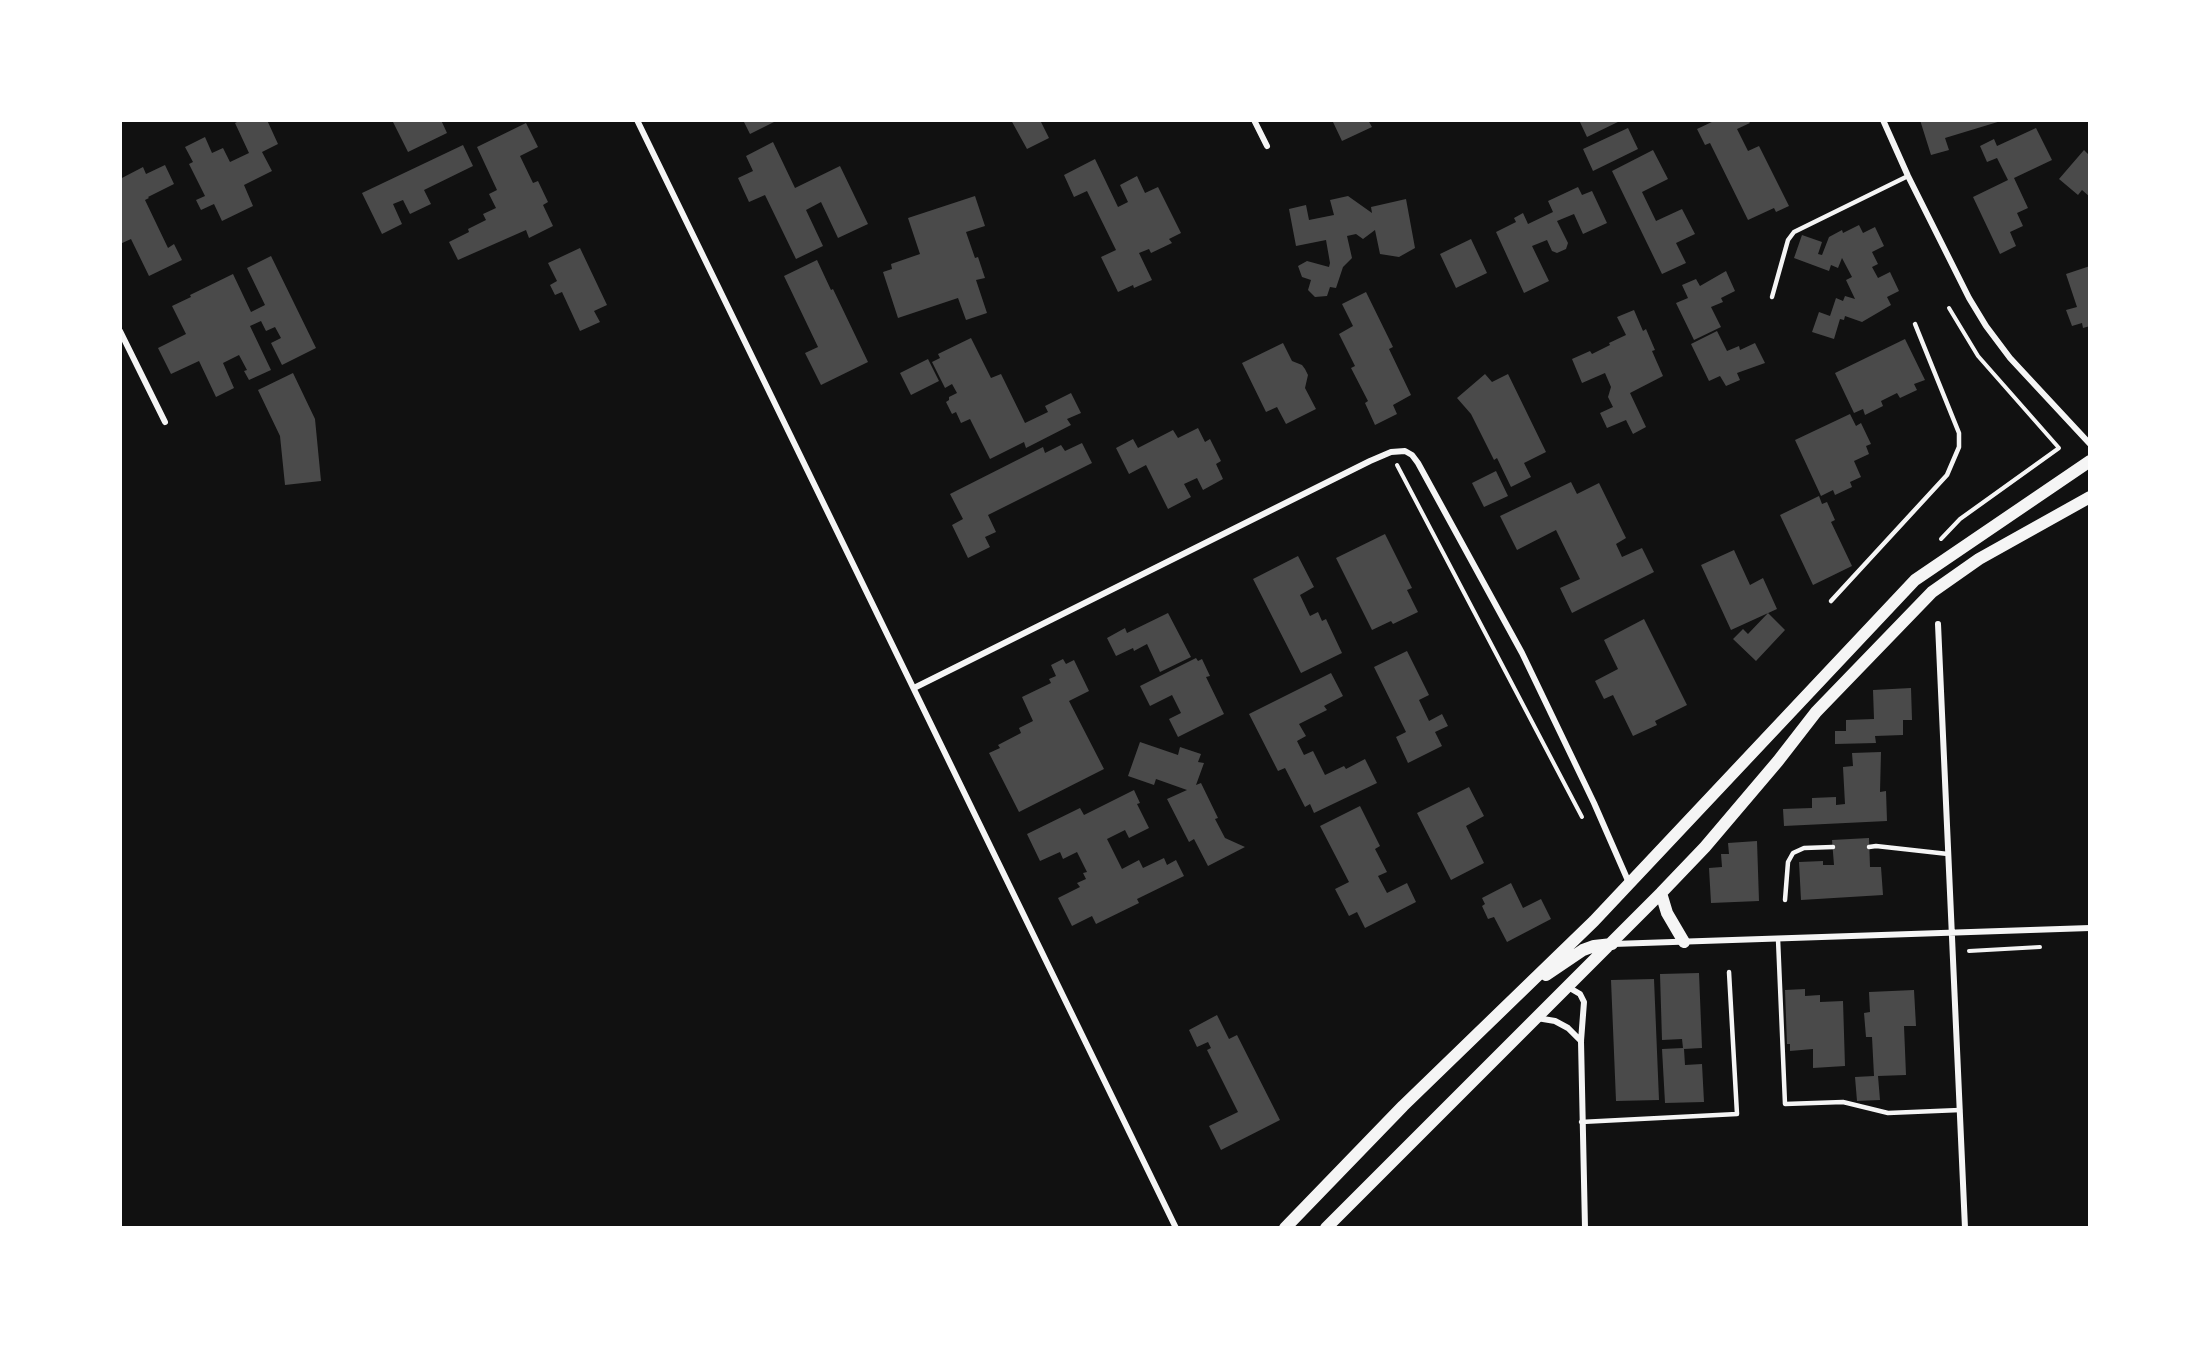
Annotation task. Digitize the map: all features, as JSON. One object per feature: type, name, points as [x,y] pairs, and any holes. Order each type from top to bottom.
[{"type":"main road","points":[[1285,1228],[1403,1106],[1594,921],[1915,580],[2090,461]]},
{"type":"main road","points":[[1326,1228],[1661,893],[1720,830],[1778,761],[1815,712],[1932,592],[1979,559],[2090,498]]},
{"type":"main road","points":[[1661,893],[1667,913],[1684,942]]},
{"type":"main road","points":[[1507,1005],[1583,950],[1612,944]]},
{"type":"street","points":[[637,120],[1176,1228]]},
{"type":"street","points":[[1254,120],[1267,146]]},
{"type":"street","points":[[1883,120],[1908,176],[1969,298],[1986,326],[2010,358],[2090,444]]},
{"type":"street","points":[[120,331],[165,422]]},
{"type":"street","points":[[914,688],[1370,461],[1391,452],[1405,451],[1412,455],[1418,463],[1522,653],[1594,803],[1629,883]]},
{"type":"street","points":[[1938,624],[1965,1228]]},
{"type":"street","points":[[1612,944],[2090,927]]},
{"type":"street","points":[[1568,987],[1580,994],[1584,1002],[1581,1041],[1581,1122],[1585,1228]]},
{"type":"street","points":[[1537,1018],[1568,1028],[1581,1041]]},
{"type":"lane","points":[[1772,297],[1788,240],[1794,232],[1908,176]]},
{"type":"lane","points":[[1831,601],[1947,475],[1959,447],[1959,433],[1915,324]]},
{"type":"lane","points":[[1785,900],[1788,862],[1793,854],[1804,848],[1833,847]]},
{"type":"lane","points":[[1869,847],[1948,854]]},
{"type":"lane","points":[[1778,939],[1785,1104],[1843,1102],[1888,1113],[1960,1110]]},
{"type":"lane","points":[[1581,1122],[1737,1114],[1729,972]]},
{"type":"path","points":[[1935,545],[1960,519],[2059,448],[1978,356],[1949,308]]},
{"type":"path","points":[[1395,462],[1587,827]]},
{"type":"path","points":[[1969,951],[2046,946]]},
{"type":"building","points":[[241,120],[267,120],[278,144],[262,152],[272,171],[244,185],[253,206],[222,221],[214,204],[201,210],[196,200],[205,196],[189,164],[193,162],[185,147],[205,137],[212,153],[223,148],[230,162],[249,153],[235,123]]},
{"type":"building","points":[[392,120],[441,120],[447,133],[408,152]]},
{"type":"building","points":[[743,120],[778,120],[750,134]]},
{"type":"building","points":[[1011,120],[1040,120],[1049,138],[1027,149]]},
{"type":"building","points":[[1336,120],[1368,120],[1372,127],[1342,141],[1333,122]]},
{"type":"building","points":[[1579,120],[1622,120],[1587,137]]},
{"type":"building","points":[[1716,120],[1748,120],[1750,123],[1737,129],[1748,151],[1759,146],[1789,206],[1776,212],[1774,208],[1748,220],[1710,143],[1705,145],[1697,129]]},
{"type":"building","points":[[1920,120],[2001,121],[1945,138],[1949,150],[1931,155]]},
{"type":"building","points":[[526,123],[538,147],[520,156],[533,183],[538,181],[548,202],[543,205],[553,226],[529,238],[526,230],[458,260],[449,242],[486,220],[483,214],[496,208],[489,194],[497,190],[477,147]]},
{"type":"building","points":[[1628,128],[1638,149],[1593,171],[1583,149]]},
{"type":"building","points":[[2036,128],[2052,160],[2014,178],[2028,208],[2017,213],[2023,226],[2010,232],[2016,246],[2000,254],[1973,197],[2008,180],[1997,158],[1987,162],[1980,146],[1994,139],[1997,146]]},
{"type":"building","points":[[773,142],[795,188],[840,166],[868,224],[838,238],[821,202],[806,210],[823,246],[796,259],[765,195],[749,202],[738,178],[753,171],[746,156]]},
{"type":"building","points":[[463,145],[473,166],[424,190],[431,204],[410,214],[403,200],[393,204],[402,224],[382,234],[362,193]]},
{"type":"building","points":[[1653,150],[1668,179],[1642,192],[1656,221],[1682,209],[1695,234],[1676,243],[1686,263],[1662,274],[1612,171]]},
{"type":"building","points":[[2084,150],[2090,156],[2090,197],[2082,190],[2078,195],[2059,179]]},
{"type":"building","points":[[1095,159],[1118,207],[1128,202],[1120,185],[1137,176],[1145,193],[1158,187],[1181,233],[1169,239],[1172,243],[1151,253],[1149,249],[1139,253],[1152,280],[1118,292],[1101,257],[1116,250],[1087,191],[1074,197],[1064,175]]},
{"type":"building","points":[[165,165],[174,184],[145,200],[168,248],[174,244],[182,260],[149,276],[131,239],[120,244],[120,179],[143,167],[146,174]]},
{"type":"building","points":[[1578,187],[1582,195],[1592,191],[1607,223],[1583,234],[1574,214],[1557,221],[1568,243],[1566,249],[1557,253],[1552,251],[1547,240],[1532,246],[1549,281],[1524,293],[1496,232],[1516,222],[1514,218],[1523,213],[1528,224],[1553,212],[1548,201]]},
{"type":"building","points":[[975,196],[985,226],[966,232],[985,278],[976,280],[987,313],[966,320],[958,298],[898,318],[883,272],[892,269],[891,264],[920,254],[908,218]]},
{"type":"building","points":[[1348,196],[1372,213],[1371,207],[1406,199],[1415,248],[1399,257],[1380,254],[1375,230],[1363,239],[1356,234],[1347,236],[1352,258],[1343,267],[1336,288],[1330,287],[1327,296],[1315,297],[1308,290],[1311,280],[1302,277],[1298,266],[1307,261],[1329,267],[1326,240],[1296,246],[1289,209],[1306,205],[1309,220],[1334,215],[1330,200]]},
{"type":"building","points":[[1859,225],[1863,233],[1875,227],[1884,246],[1872,252],[1878,264],[1872,267],[1878,278],[1890,272],[1899,291],[1887,297],[1891,305],[1862,322],[1845,316],[1844,320],[1840,319],[1834,339],[1812,332],[1819,312],[1830,316],[1836,298],[1843,301],[1845,296],[1855,299],[1846,280],[1852,277],[1842,258],[1838,268],[1831,265],[1829,271],[1794,258],[1802,235],[1822,242],[1818,254],[1822,255],[1829,237]]},
{"type":"building","points":[[1471,239],[1487,273],[1456,288],[1440,254]]},
{"type":"building","points":[[580,248],[607,305],[594,311],[600,322],[580,331],[562,292],[555,295],[550,285],[557,281],[548,263]]},
{"type":"building","points":[[271,256],[316,348],[282,365],[271,343],[281,338],[275,327],[266,331],[261,321],[250,326],[271,370],[249,380],[244,371],[247,370],[239,355],[223,363],[234,388],[216,397],[199,361],[171,374],[158,348],[186,334],[172,306],[233,274],[251,312],[265,305],[247,268]]},
{"type":"building","points":[[817,260],[868,362],[821,385],[805,353],[818,347],[784,276]]},
{"type":"building","points":[[2090,266],[2090,326],[2083,328],[2082,323],[2072,326],[2066,310],[2077,307],[2066,274]]},
{"type":"building","points":[[1726,271],[1735,291],[1721,298],[1723,302],[1711,307],[1721,327],[1694,340],[1676,303],[1688,298],[1682,285],[1696,279],[1700,286]]},
{"type":"building","points":[[1366,292],[1393,347],[1389,349],[1411,395],[1393,405],[1397,414],[1375,425],[1365,403],[1368,401],[1351,368],[1355,366],[1339,334],[1353,326],[1342,304]]},
{"type":"building","points":[[1634,310],[1643,331],[1646,329],[1655,350],[1652,351],[1663,376],[1630,393],[1646,427],[1633,434],[1626,420],[1607,428],[1600,413],[1613,407],[1608,397],[1611,387],[1605,373],[1582,383],[1572,359],[1590,351],[1592,354],[1626,335],[1617,317]]},
{"type":"building","points":[[1717,331],[1727,351],[1739,346],[1740,350],[1755,343],[1765,363],[1737,373],[1740,380],[1726,386],[1720,376],[1709,381],[1691,344]]},
{"type":"building","points":[[971,338],[991,378],[1001,374],[1025,423],[1048,412],[1045,406],[1071,393],[1081,413],[1067,419],[1071,425],[1026,448],[1024,442],[990,459],[970,419],[961,423],[956,412],[952,414],[946,402],[949,397],[957,393],[952,384],[945,388],[932,362],[940,358],[938,354]]},
{"type":"building","points":[[1905,339],[1925,380],[1914,384],[1917,390],[1900,398],[1897,393],[1881,401],[1883,406],[1865,415],[1863,409],[1854,413],[1835,373]]},
{"type":"building","points":[[1283,343],[1292,361],[1302,365],[1308,375],[1305,388],[1316,409],[1286,424],[1277,407],[1266,412],[1242,363]]},
{"type":"building","points":[[928,359],[939,381],[911,395],[900,373]]},
{"type":"building","points":[[293,373],[315,419],[321,481],[285,485],[280,436],[258,390]]},
{"type":"building","points":[[1485,374],[1492,382],[1508,374],[1546,452],[1524,463],[1531,477],[1511,487],[1497,458],[1494,460],[1471,414],[1457,398]]},
{"type":"building","points":[[1850,414],[1856,426],[1861,423],[1871,444],[1866,446],[1869,454],[1854,461],[1861,477],[1850,482],[1852,487],[1835,495],[1833,490],[1821,496],[1795,440]]},
{"type":"building","points":[[1198,428],[1205,442],[1210,439],[1221,461],[1216,464],[1223,479],[1203,490],[1197,478],[1184,484],[1191,497],[1168,509],[1146,465],[1129,474],[1116,448],[1133,439],[1138,448],[1173,430],[1178,438]]},
{"type":"building","points":[[1082,443],[1092,463],[988,515],[996,532],[985,537],[990,547],[968,558],[952,525],[963,519],[950,494],[1043,447],[1045,453],[1061,445],[1065,451]]},
{"type":"building","points":[[1496,471],[1508,496],[1484,507],[1472,483]]},
{"type":"building","points":[[1571,482],[1577,494],[1599,483],[1626,538],[1616,544],[1622,557],[1642,548],[1654,572],[1572,613],[1560,588],[1580,579],[1556,530],[1517,550],[1500,516]]},
{"type":"building","points":[[1819,496],[1822,504],[1827,502],[1835,520],[1831,522],[1852,566],[1813,585],[1780,515]]},
{"type":"building","points":[[1385,534],[1412,588],[1407,590],[1418,612],[1393,624],[1391,621],[1372,630],[1336,558]]},
{"type":"building","points":[[1734,550],[1750,585],[1763,578],[1777,609],[1731,630],[1701,565]]},
{"type":"building","points":[[1298,556],[1314,587],[1300,595],[1310,616],[1318,612],[1322,621],[1326,619],[1342,653],[1301,673],[1253,579]]},
{"type":"building","points":[[1168,613],[1191,657],[1160,672],[1147,644],[1134,651],[1133,648],[1116,656],[1107,638],[1125,628],[1127,633]]},
{"type":"building","points":[[1768,613],[1785,630],[1756,661],[1733,639],[1743,629],[1748,634]]},
{"type":"building","points":[[1644,619],[1687,705],[1655,721],[1657,725],[1633,736],[1613,695],[1604,699],[1595,681],[1618,669],[1604,640]]},
{"type":"building","points":[[1407,651],[1429,695],[1419,700],[1429,721],[1442,714],[1448,726],[1435,732],[1442,746],[1408,763],[1396,737],[1406,732],[1374,667]]},
{"type":"building","points":[[1196,658],[1198,661],[1202,659],[1210,676],[1206,677],[1224,714],[1178,737],[1169,719],[1181,713],[1172,695],[1150,706],[1140,686]]},
{"type":"building","points":[[1063,659],[1066,664],[1074,660],[1089,691],[1069,701],[1104,769],[1019,812],[989,753],[1000,748],[998,745],[1021,733],[1019,728],[1033,721],[1022,697],[1051,683],[1049,679],[1056,676],[1051,665]]},
{"type":"building","points":[[1331,673],[1343,696],[1324,706],[1327,710],[1299,724],[1306,736],[1297,741],[1304,755],[1313,751],[1325,775],[1344,766],[1346,769],[1365,759],[1377,783],[1314,813],[1310,804],[1305,807],[1285,768],[1278,771],[1249,714]]},
{"type":"building","points":[[1911,688],[1912,720],[1903,720],[1903,735],[1875,736],[1876,743],[1835,744],[1835,731],[1846,731],[1846,720],[1874,719],[1873,690]]},
{"type":"building","points":[[1140,742],[1178,755],[1180,747],[1201,754],[1198,762],[1204,763],[1196,785],[1201,783],[1225,838],[1245,847],[1208,866],[1194,839],[1189,842],[1167,799],[1187,790],[1156,779],[1154,785],[1128,776]]},
{"type":"building","points":[[1881,752],[1880,792],[1886,791],[1887,821],[1784,826],[1783,809],[1812,808],[1812,798],[1836,797],[1836,805],[1845,804],[1843,767],[1853,766],[1852,753]]},
{"type":"building","points":[[1469,787],[1484,816],[1466,826],[1484,863],[1451,880],[1417,813]]},
{"type":"building","points":[[1134,790],[1140,803],[1137,804],[1149,828],[1129,838],[1125,830],[1107,839],[1122,869],[1139,860],[1143,868],[1164,858],[1167,865],[1176,860],[1184,876],[1137,899],[1139,903],[1096,924],[1092,916],[1072,926],[1058,898],[1080,887],[1077,883],[1086,879],[1083,873],[1087,872],[1077,852],[1063,859],[1060,852],[1040,861],[1027,834],[1080,808],[1084,815]]},
{"type":"building","points":[[1360,806],[1380,846],[1375,849],[1387,872],[1378,876],[1387,893],[1407,883],[1416,902],[1365,928],[1357,912],[1349,916],[1335,889],[1349,882],[1320,826]]},
{"type":"building","points":[[1869,838],[1870,867],[1881,867],[1883,895],[1801,900],[1799,862],[1823,861],[1823,865],[1834,865],[1832,840]]},
{"type":"building","points":[[1757,841],[1759,901],[1711,903],[1709,868],[1722,867],[1721,854],[1729,854],[1728,843]]},
{"type":"building","points":[[1511,883],[1523,908],[1541,899],[1551,919],[1507,942],[1494,917],[1488,919],[1482,906],[1485,904],[1482,898]]},
{"type":"building","points":[[1699,973],[1702,1048],[1684,1049],[1685,1065],[1702,1064],[1704,1102],[1665,1103],[1662,1049],[1683,1048],[1682,1039],[1662,1040],[1660,974]]},
{"type":"building","points":[[1654,979],[1659,1100],[1616,1101],[1611,980]]},
{"type":"building","points":[[1805,989],[1805,996],[1820,995],[1820,1002],[1843,1001],[1845,1066],[1813,1068],[1813,1049],[1790,1051],[1790,1044],[1787,1044],[1785,990]]},
{"type":"building","points":[[1914,990],[1916,1026],[1904,1026],[1906,1075],[1878,1076],[1880,1100],[1857,1101],[1855,1077],[1874,1076],[1872,1037],[1866,1037],[1864,1013],[1870,1012],[1869,992]]},
{"type":"building","points":[[1217,1015],[1229,1039],[1237,1035],[1280,1120],[1221,1150],[1209,1126],[1238,1112],[1207,1050],[1211,1048],[1208,1042],[1197,1047],[1189,1030]]}]
